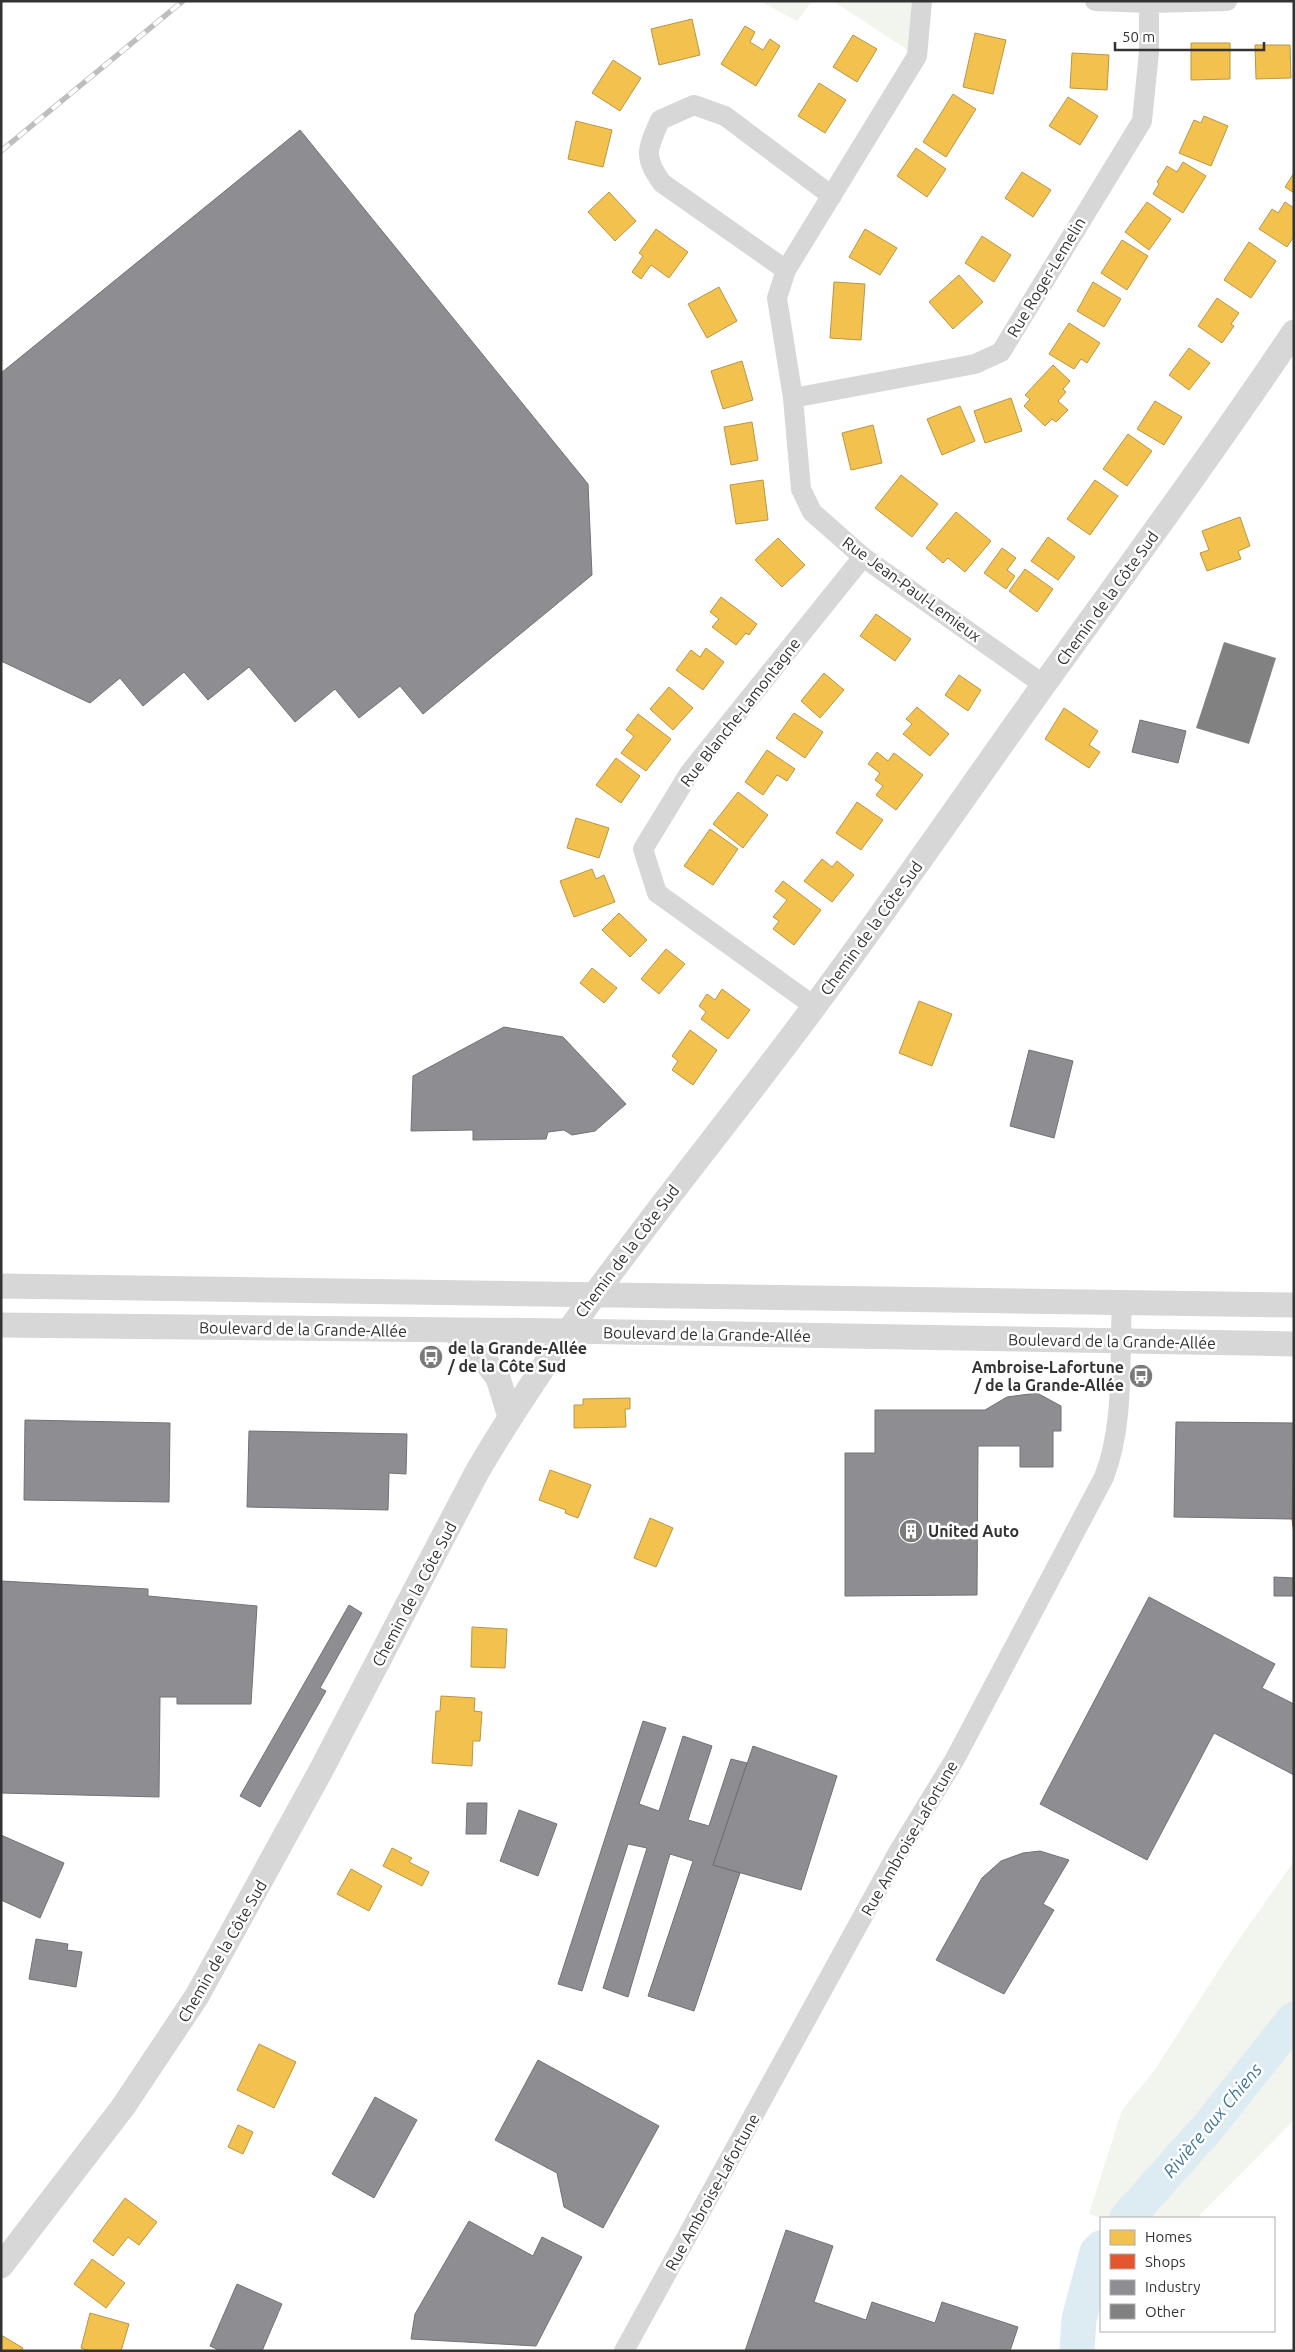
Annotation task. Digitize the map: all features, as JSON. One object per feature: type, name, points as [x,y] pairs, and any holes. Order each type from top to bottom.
[{"type":"street","name":"Rue Jean-Paul-Lemieux","points":[[922,1],[917,56],[786,270],[777,298],[793,398],[801,489],[812,512],[863,557],[1044,685]]},
{"type":"street","points":[[1096,1],[1149,3],[1227,1]]},
{"type":"street","name":"Rue Roger-Lemelin","points":[[793,398],[975,364],[1001,352],[1142,121],[1149,52],[1149,3]]},
{"type":"street","points":[[786,270],[662,183],[650,166],[649,147],[660,120],[694,104],[725,116],[832,196]]},
{"type":"street","name":"Chemin de la Côte Sud","points":[[1,2266],[112,2122],[187,2014],[255,1893],[473,1481],[510,1417],[567,1331],[814,1006],[1208,457],[1294,332]]},
{"type":"street","name":"Rue Blanche-Lamontagne","points":[[814,1006],[657,893],[644,848],[690,772],[863,557]]},
{"type":"street","points":[[1,1286],[1294,1305]]},
{"type":"street","name":"Rue Ambroise-Lafortune","points":[[624,2351],[897,1854],[955,1760],[1104,1477],[1111,1455],[1115,1432],[1122,1302]]},
{"type":"street","name":"Boulevard de la Grande-Allée","points":[[1,1325],[567,1331],[1294,1344]]},
{"type":"street","points":[[452,1330],[485,1361],[498,1378],[510,1417]]},
{"type":"shaded area","points":[[760,1],[812,1],[797,21]]},
{"type":"shaded area","points":[[833,1],[922,1],[917,56]]},
{"type":"shaded area","points":[[1294,1861],[1294,2120],[1198,2217],[1100,2218],[1089,2214],[1122,2110],[1154,2071],[1231,1951]]},
{"type":"building: Homes","points":[[692,19],[700,55],[659,65],[651,29]]},
{"type":"building: Homes","points":[[745,26],[755,32],[750,42],[763,50],[770,39],[780,46],[756,86],[721,64]]},
{"type":"building: Homes","points":[[975,33],[1006,40],[993,94],[963,87]]},
{"type":"building: Homes","points":[[853,35],[877,49],[857,82],[833,67]]},
{"type":"building: Homes","points":[[1191,43],[1230,43],[1230,79],[1191,80]]},
{"type":"building: Homes","points":[[1255,45],[1290,45],[1291,78],[1256,79]]},
{"type":"building: Homes","points":[[1072,53],[1109,55],[1107,90],[1070,88]]},
{"type":"building: Homes","points":[[613,60],[641,78],[620,111],[592,93]]},
{"type":"building: Homes","points":[[819,83],[846,100],[825,133],[798,116]]},
{"type":"building: Homes","points":[[953,94],[976,109],[946,157],[923,142]]},
{"type":"building: Homes","points":[[1068,97],[1098,116],[1080,145],[1049,126]]},
{"type":"building: Homes","points":[[1204,116],[1228,126],[1211,166],[1179,153],[1194,120],[1201,123]]},
{"type":"building: Homes","points":[[576,121],[612,130],[603,167],[568,159]]},
{"type":"building: Homes","points":[[916,148],[946,169],[927,197],[897,176]]},
{"type":"building: Homes","points":[[1183,162],[1206,176],[1183,213],[1153,194],[1159,184],[1157,182],[1167,166],[1177,172]]},
{"type":"building: Homes","points":[[1022,172],[1051,190],[1033,217],[1005,198]]},
{"type":"building: Homes","points":[[1294,173],[1294,193],[1285,187]]},
{"type":"building: Homes","points":[[609,192],[636,221],[615,241],[588,212]]},
{"type":"building: Homes","points":[[1147,202],[1171,219],[1149,250],[1125,232]]},
{"type":"building: Homes","points":[[1285,202],[1294,208],[1294,236],[1287,247],[1259,229],[1272,209],[1278,213]]},
{"type":"building: Homes","points":[[656,229],[688,252],[669,278],[651,265],[641,279],[632,272],[643,256],[639,253]]},
{"type":"building: Homes","points":[[865,229],[897,248],[880,275],[849,257]]},
{"type":"building: Homes","points":[[982,236],[1011,255],[994,282],[965,263]]},
{"type":"building: Homes","points":[[1122,240],[1148,256],[1127,290],[1101,273]]},
{"type":"building: Homes","points":[[1249,242],[1276,261],[1251,298],[1224,280]]},
{"type":"building: Homes","points":[[959,275],[983,302],[953,329],[929,302]]},
{"type":"building: Homes","points":[[834,282],[865,284],[861,340],[830,338]]},
{"type":"building: Homes","points":[[1093,282],[1121,299],[1104,327],[1077,311]]},
{"type":"building: Homes","points":[[719,287],[737,321],[707,338],[688,304]]},
{"type":"building: Homes","points":[[1217,298],[1239,313],[1231,324],[1234,326],[1222,343],[1198,326]]},
{"type":"building: Homes","points":[[1069,323],[1100,343],[1087,363],[1081,359],[1074,369],[1049,354]]},
{"type":"building: Homes","points":[[1189,348],[1210,363],[1189,390],[1169,375]]},
{"type":"building: Homes","points":[[742,361],[753,400],[723,409],[711,371]]},
{"type":"building: Homes","points":[[1053,365],[1070,381],[1063,389],[1066,392],[1058,401],[1068,410],[1056,422],[1052,419],[1045,426],[1024,406],[1030,399],[1025,395]]},
{"type":"building: Homes","points":[[1011,398],[1022,431],[985,443],[974,411]]},
{"type":"building: Homes","points":[[1155,401],[1182,417],[1164,445],[1137,429]]},
{"type":"building: Homes","points":[[960,406],[975,441],[942,455],[927,419]]},
{"type":"building: Homes","points":[[752,422],[758,460],[731,465],[724,427]]},
{"type":"building: Homes","points":[[873,425],[882,463],[851,470],[842,433]]},
{"type":"building: Homes","points":[[1128,434],[1152,451],[1127,486],[1103,469]]},
{"type":"building: Homes","points":[[901,475],[938,504],[912,537],[875,508]]},
{"type":"building: Homes","points":[[763,480],[768,520],[736,524],[730,485]]},
{"type":"building: Homes","points":[[1095,480],[1118,496],[1090,535],[1067,519]]},
{"type":"building: Homes","points":[[956,512],[991,541],[965,572],[948,558],[943,563],[926,548]]},
{"type":"building: Homes","points":[[1240,517],[1250,546],[1238,551],[1241,559],[1207,571],[1200,553],[1209,550],[1202,531]]},
{"type":"building: Homes","points":[[1048,537],[1075,557],[1058,580],[1031,561]]},
{"type":"building: Homes","points":[[778,538],[805,565],[782,587],[755,560]]},
{"type":"building: Homes","points":[[1002,548],[1016,558],[1007,570],[1015,576],[1006,589],[984,573]]},
{"type":"building: Homes","points":[[1025,569],[1053,589],[1037,612],[1009,591]]},
{"type":"building: Homes","points":[[721,597],[757,624],[749,635],[746,633],[736,645],[712,627],[719,619],[710,612]]},
{"type":"building: Homes","points":[[876,614],[911,639],[895,661],[860,636]]},
{"type":"building: Homes","points":[[706,648],[724,662],[703,690],[676,670],[691,650],[700,657]]},
{"type":"building: Homes","points":[[824,673],[844,690],[820,718],[801,701]]},
{"type":"building: Homes","points":[[959,675],[981,690],[968,711],[945,695]]},
{"type":"building: Homes","points":[[669,687],[693,708],[673,730],[650,709]]},
{"type":"building: Homes","points":[[917,707],[949,734],[930,756],[903,734],[912,724],[906,719]]},
{"type":"building: Homes","points":[[1064,708],[1098,731],[1089,745],[1100,752],[1089,768],[1045,739]]},
{"type":"building: Homes","points":[[794,713],[823,732],[805,758],[776,738]]},
{"type":"building: Homes","points":[[638,714],[671,739],[646,771],[621,753],[634,736],[626,730]]},
{"type":"building: Homes","points":[[767,750],[795,769],[787,781],[777,775],[763,795],[745,782]]},
{"type":"building: Homes","points":[[877,752],[888,761],[894,753],[923,775],[896,810],[876,795],[883,786],[875,780],[880,773],[868,764]]},
{"type":"building: Homes","points":[[616,758],[640,776],[621,803],[596,785]]},
{"type":"building: Homes","points":[[738,792],[768,815],[743,848],[713,824]]},
{"type":"building: Homes","points":[[857,802],[883,820],[861,850],[836,833]]},
{"type":"building: Homes","points":[[576,818],[609,828],[599,858],[567,848]]},
{"type":"building: Homes","points":[[710,829],[738,849],[713,885],[684,866]]},
{"type":"building: Homes","points":[[822,859],[832,867],[837,861],[854,875],[832,902],[804,881]]},
{"type":"building: Homes","points":[[592,869],[596,879],[604,875],[615,902],[574,917],[560,881]]},
{"type":"building: Homes","points":[[783,881],[821,910],[794,945],[773,929],[779,921],[773,917],[787,900],[775,891]]},
{"type":"building: Homes","points":[[619,913],[647,940],[630,957],[602,930]]},
{"type":"building: Homes","points":[[666,949],[685,964],[659,994],[641,979]]},
{"type":"building: Homes","points":[[592,968],[617,988],[604,1003],[580,983]]},
{"type":"building: Homes","points":[[722,989],[750,1010],[728,1039],[701,1019],[706,1012],[699,1006],[707,994],[715,1000]]},
{"type":"building: Homes","points":[[919,1001],[952,1014],[932,1066],[899,1053]]},
{"type":"building: Homes","points":[[690,1030],[717,1050],[693,1085],[672,1070],[678,1061],[672,1056]]},
{"type":"building: Homes","points":[[630,1398],[630,1409],[625,1409],[626,1427],[574,1428],[574,1405],[583,1405],[583,1399]]},
{"type":"building: Homes","points":[[550,1470],[591,1485],[578,1518],[565,1513],[566,1510],[539,1500]]},
{"type":"building: Homes","points":[[650,1518],[673,1528],[656,1567],[634,1558]]},
{"type":"building: Homes","points":[[472,1627],[507,1629],[505,1668],[471,1667]]},
{"type":"building: Homes","points":[[441,1696],[475,1698],[474,1711],[482,1712],[480,1741],[473,1741],[472,1766],[432,1763],[436,1711],[440,1711]]},
{"type":"building: Homes","points":[[392,1848],[412,1858],[409,1862],[429,1872],[422,1886],[383,1866]]},
{"type":"building: Homes","points":[[351,1869],[382,1886],[369,1911],[337,1894]]},
{"type":"building: Homes","points":[[259,2044],[296,2062],[274,2108],[237,2090]]},
{"type":"building: Homes","points":[[238,2125],[253,2132],[243,2154],[228,2147]]},
{"type":"building: Homes","points":[[125,2198],[157,2222],[139,2245],[128,2237],[113,2256],[93,2241]]},
{"type":"building: Homes","points":[[92,2259],[125,2283],[106,2308],[74,2284]]},
{"type":"building: Homes","points":[[90,2313],[129,2324],[121,2351],[90,2351],[81,2348]]},
{"type":"building: Homes","points":[[1,2335],[23,2348],[21,2351],[1,2351]]},
{"type":"building: Shops","points":[[1294,1423],[1294,1534],[1292,1519]]},
{"type":"building: Industry","points":[[300,130],[588,484],[592,575],[423,714],[400,686],[359,718],[335,689],[295,722],[249,667],[208,700],[184,672],[143,706],[120,678],[90,703],[1,661],[1,373]]},
{"type":"building: Industry","points":[[1140,720],[1186,731],[1178,763],[1132,752]]},
{"type":"building: Industry","points":[[504,1027],[563,1037],[626,1104],[595,1131],[572,1135],[564,1130],[548,1132],[546,1139],[473,1140],[473,1130],[411,1131],[413,1076]]},
{"type":"building: Industry","points":[[1029,1050],[1073,1061],[1054,1138],[1010,1126]]},
{"type":"building: Industry","name":"United Auto","points":[[1037,1393],[1061,1406],[1061,1431],[1053,1431],[1053,1467],[1020,1467],[1020,1446],[978,1446],[977,1595],[845,1596],[845,1453],[875,1453],[875,1410],[985,1410],[1007,1397]]},
{"type":"building: Industry","points":[[25,1420],[170,1423],[169,1502],[24,1500]]},
{"type":"building: Industry","points":[[1176,1422],[1294,1423],[1292,1519],[1174,1517]]},
{"type":"building: Industry","points":[[249,1431],[407,1434],[406,1474],[389,1473],[388,1510],[247,1507]]},
{"type":"building: Industry","points":[[1274,1577],[1294,1578],[1294,1596],[1274,1596]]},
{"type":"building: Industry","points":[[1,1581],[148,1589],[148,1596],[257,1606],[251,1704],[177,1704],[177,1697],[160,1697],[159,1797],[1,1793]]},
{"type":"building: Industry","points":[[1149,1597],[1275,1664],[1262,1688],[1294,1704],[1294,1775],[1214,1733],[1147,1860],[1040,1804]]},
{"type":"building: Industry","points":[[349,1605],[362,1613],[320,1688],[326,1691],[260,1807],[240,1796]]},
{"type":"building: Industry","points":[[643,1721],[666,1728],[639,1804],[659,1811],[683,1736],[712,1746],[688,1820],[709,1826],[731,1759],[747,1763],[713,1865],[740,1873],[694,2011],[648,1996],[693,1861],[670,1854],[628,1997],[603,1988],[647,1848],[628,1844],[582,1991],[558,1984]]},
{"type":"building: Industry","points":[[753,1746],[837,1776],[801,1890],[713,1865]]},
{"type":"building: Industry","points":[[467,1803],[487,1803],[486,1834],[466,1834]]},
{"type":"building: Industry","points":[[519,1810],[557,1824],[538,1876],[500,1861]]},
{"type":"building: Industry","points":[[1,1835],[64,1863],[40,1918],[1,1900]]},
{"type":"building: Industry","points":[[1040,1851],[1069,1860],[1043,1904],[1054,1910],[1004,1994],[936,1960],[982,1878],[1001,1861],[1023,1853]]},
{"type":"building: Industry","points":[[36,1939],[68,1944],[67,1950],[82,1952],[76,1987],[29,1979]]},
{"type":"building: Industry","points":[[538,2060],[659,2126],[603,2228],[564,2207],[557,2173],[495,2140]]},
{"type":"building: Industry","points":[[375,2097],[417,2120],[374,2198],[332,2174]]},
{"type":"building: Industry","points":[[469,2221],[533,2256],[542,2237],[582,2257],[536,2346],[411,2339],[415,2314]]},
{"type":"building: Industry","points":[[786,2230],[833,2246],[814,2302],[866,2320],[872,2302],[935,2323],[942,2302],[1018,2327],[1010,2351],[745,2351]]},
{"type":"building: Industry","points":[[237,2284],[282,2304],[262,2351],[221,2351],[210,2346]]},
{"type":"building: Other","points":[[1224,642],[1276,658],[1249,744],[1196,728]]},
{"type":"waterway","name":"Rivière aux Chiens","points":[[1128,2217],[1209,2126],[1294,2019]]},
{"type":"waterway","name":"Rivière aux Chiens","points":[[1077,2351],[1079,2319],[1097,2252],[1100,2249]]},
{"type":"railway","points":[[1,151],[183,1]]},
{"type":"place","name":"de la Grande-Allée / de la Côte Sud","points":[[431,1357]]},
{"type":"place","name":"Ambroise-Lafortune / de la Grande-Allée","points":[[1141,1376]]},
{"type":"place","name":"United Auto","points":[[911,1531]]}]
